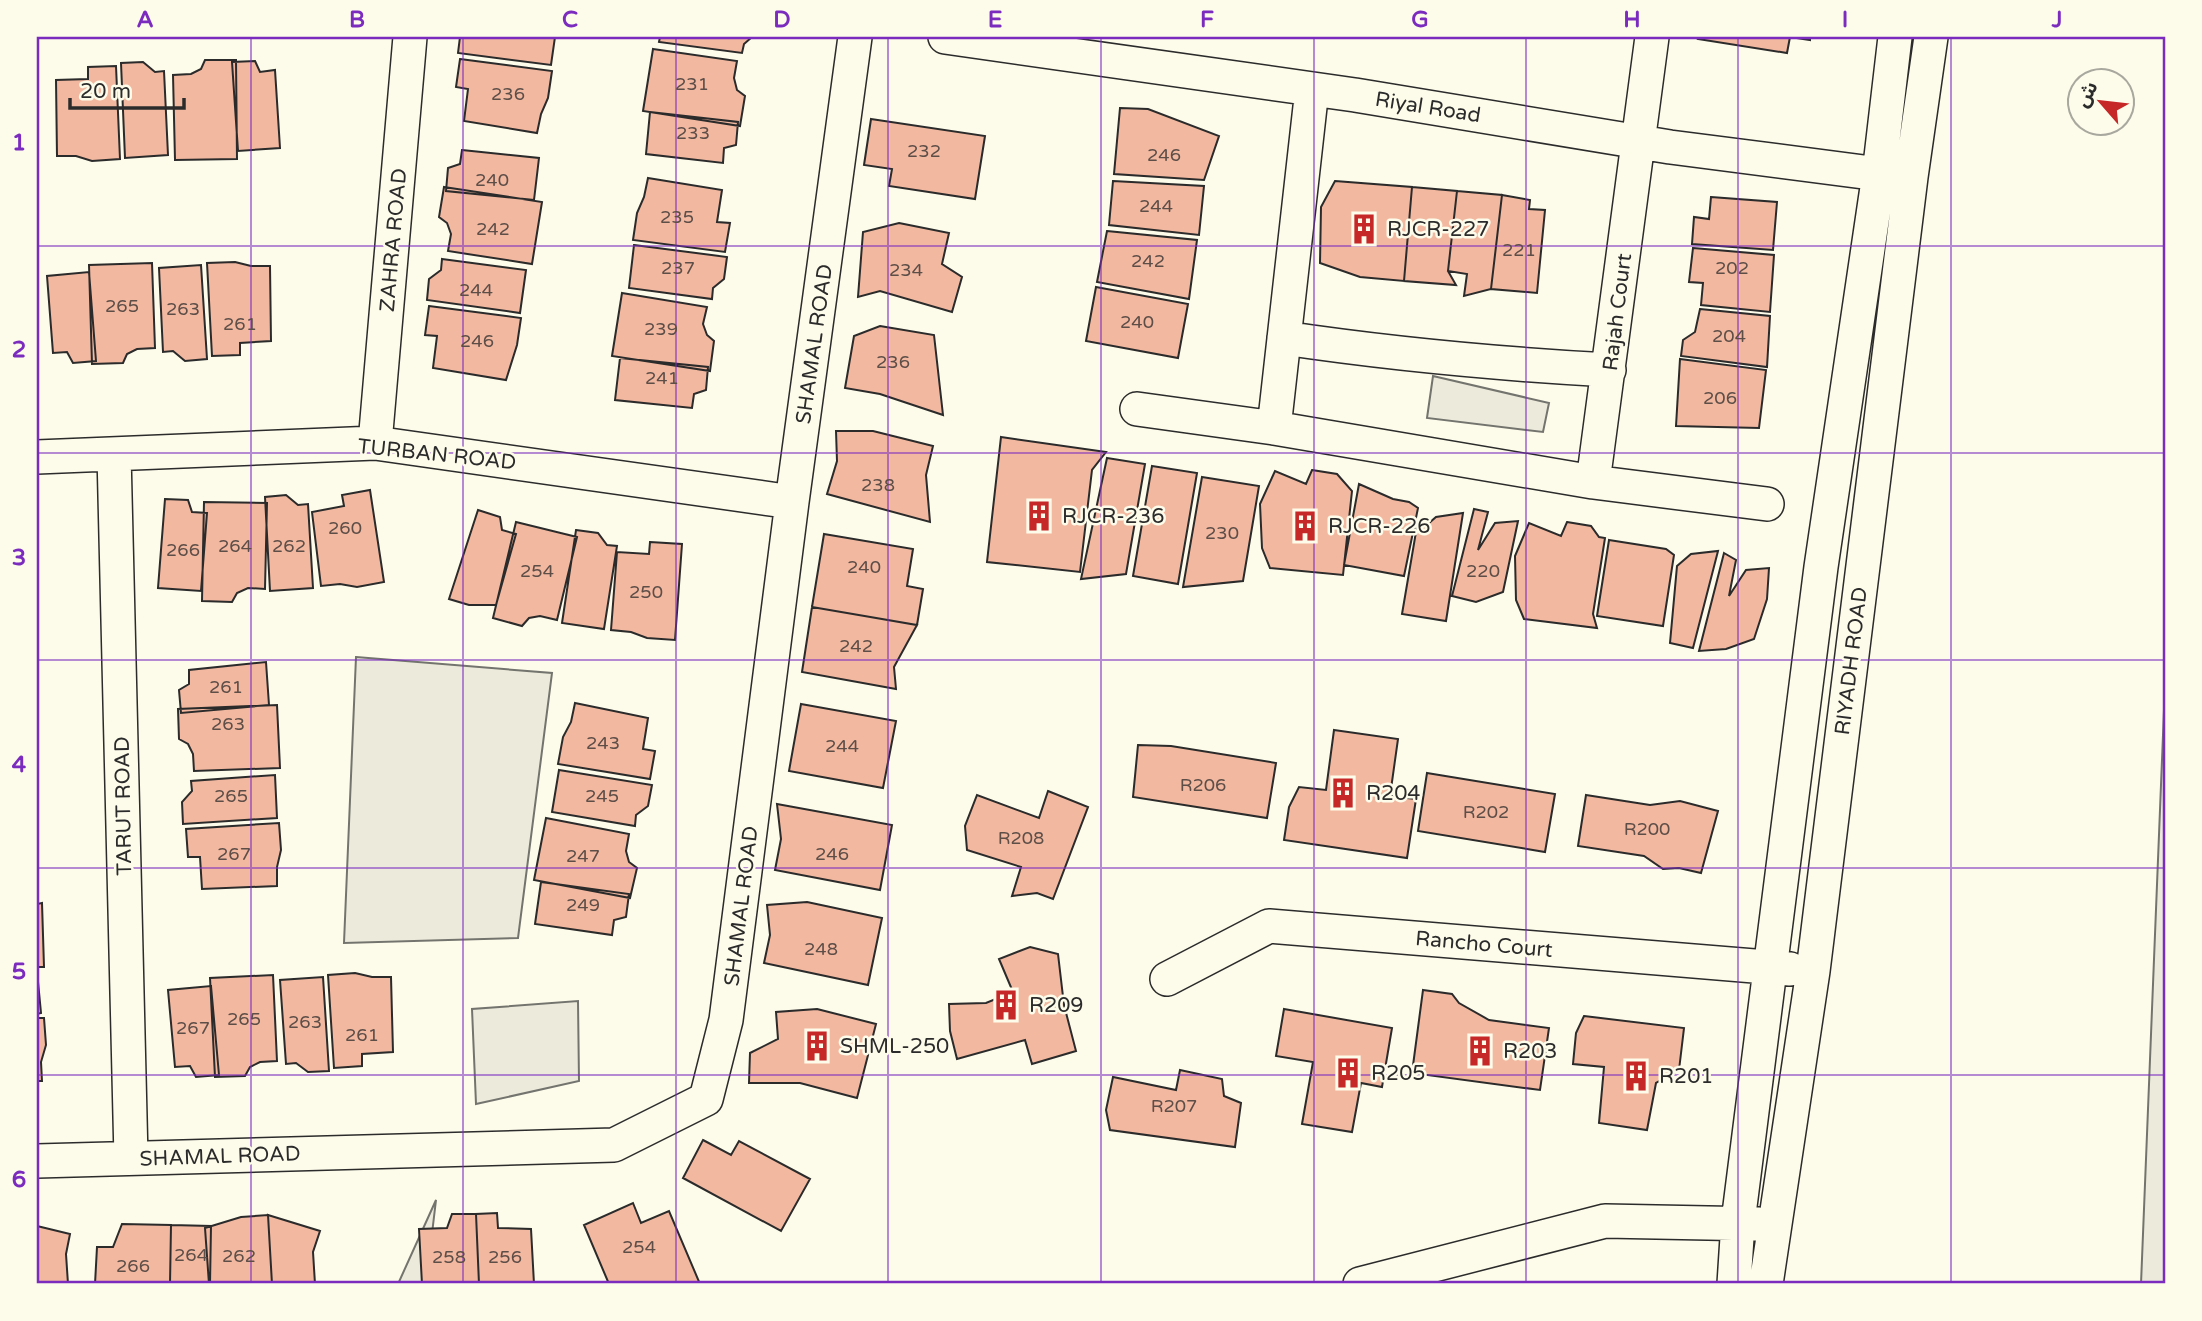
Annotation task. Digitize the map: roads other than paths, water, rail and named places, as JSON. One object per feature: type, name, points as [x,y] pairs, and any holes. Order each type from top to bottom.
[{"type":"street","name":"ZAHRA ROAD","points":[[375,443],[410,37]]},
{"type":"street","name":"SHAMAL ROAD","points":[[37,1161],[614,1145],[706,1098],[726,1020],[855,37]]},
{"type":"street","name":"Riyal Road","points":[[945,37],[1312,89],[1638,142],[1895,176]]},
{"type":"street","name":"Rajah Court","points":[[1593,482],[1652,37]]},
{"type":"street","name":"RIYADH ROAD","points":[[1766,1284],[1814,971],[1895,176],[1895,37]]},
{"type":"street","name":"RIYADH ROAD","points":[[1734,1284],[1738,1222],[1821,567],[1895,176],[1931,37]]},
{"type":"street","points":[[1273,428],[1312,89]]},
{"type":"street","points":[[1284,338],[1518,365],[1609,370]]},
{"type":"street","points":[[1137,410],[1273,428],[1593,482],[1767,504]]},
{"type":"street","name":"TURBAN ROAD","points":[[37,457],[375,443],[792,502]]},
{"type":"street","name":"TARUT ROAD","points":[[114,454],[131,1158]]},
{"type":"street","name":"Rancho Court","points":[[1167,979],[1269,926],[1814,971]]},
{"type":"street","points":[[1370,1283],[1605,1221],[1774,1224]]},
{"type":"place","name":"RJCR-227","points":[[1364,229]]},
{"type":"place","name":"RJCR-236","points":[[1039,516]]},
{"type":"place","name":"RJCR-226","points":[[1305,526]]},
{"type":"place","name":"R204","points":[[1343,793]]},
{"type":"place","name":"R209","points":[[1006,1005]]},
{"type":"place","name":"SHML-250","points":[[817,1046]]},
{"type":"place","name":"R203","points":[[1480,1051]]},
{"type":"place","name":"R205","points":[[1348,1073]]},
{"type":"place","name":"R201","points":[[1636,1076]]}]
